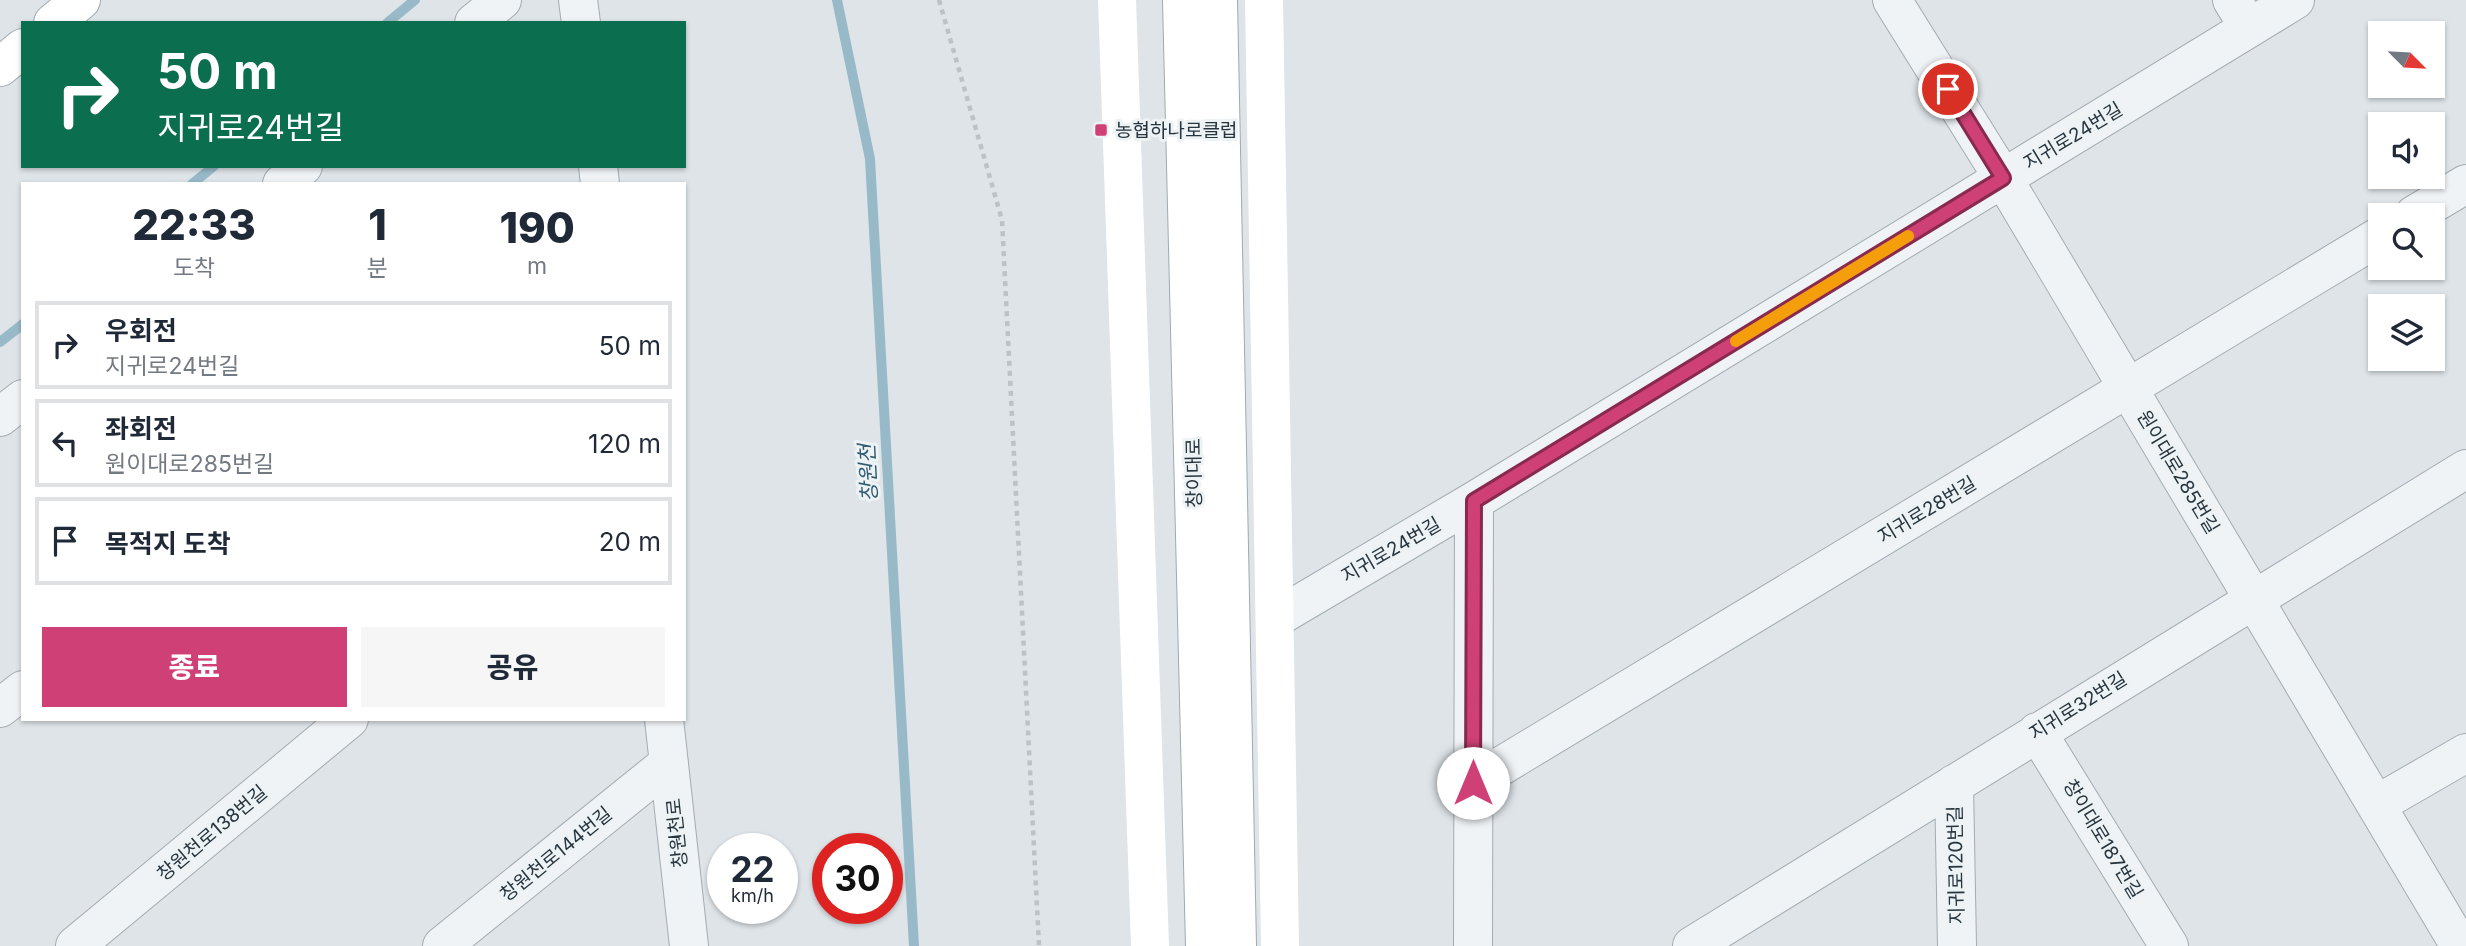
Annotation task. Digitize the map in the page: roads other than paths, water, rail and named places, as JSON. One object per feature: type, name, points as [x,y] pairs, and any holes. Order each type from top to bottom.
[{"type":"main road","points":[[55,21],[81,0]]},
{"type":"main road","points":[[1117,0],[1150,946]]},
{"type":"main road","name":"창이대로","points":[[1182,0],[1205,946]]},
{"type":"main road","name":"창이대로","points":[[1217,0],[1237,946]]},
{"type":"main road","points":[[1264,0],[1280,946]]},
{"type":"main road","points":[[0,67],[21,50]]},
{"type":"street","points":[[476,21],[502,0]]},
{"type":"street","points":[[578,0],[581,21]]},
{"type":"street","name":"원이대로285번길","points":[[1892,0],[2003,178],[2460,946]]},
{"type":"street","name":"지귀로24번길","points":[[1276,618],[1474,501],[2003,178],[2241,14],[2295,0]]},
{"type":"street","points":[[284,182],[301,168]]},
{"type":"street","points":[[2434,203],[2466,184]]},
{"type":"street","name":"지귀로28번길","points":[[1473,783],[2368,243]]},
{"type":"street","points":[[0,417],[21,401]]},
{"type":"street","name":"지귀로32번길","points":[[1703,943],[2037,732],[2466,469]]},
{"type":"street","points":[[1473,946],[1474,501]]},
{"type":"street","points":[[0,708],[21,692]]},
{"type":"street","name":"창원천로138번길","points":[[75,946],[347,721]]},
{"type":"street","name":"창원천로","points":[[664,721],[689,946]]},
{"type":"street","name":"창이대로187번길","points":[[2037,732],[2169,946]]},
{"type":"street","points":[[2376,805],[2466,753]]},
{"type":"street","name":"창원천로144번길","points":[[442,946],[669,763]]},
{"type":"street","name":"지귀로120번길","points":[[1954,784],[1957,946]]},
{"type":"waterway","points":[[389,21],[415,0]]},
{"type":"waterway","name":"창원천","points":[[837,0],[870,159],[914,946]]},
{"type":"waterway","points":[[194,182],[212,168]]},
{"type":"waterway","points":[[0,342],[21,326]]},
{"type":"place","name":"농협하나로클럽","points":[[1101,130]]}]
